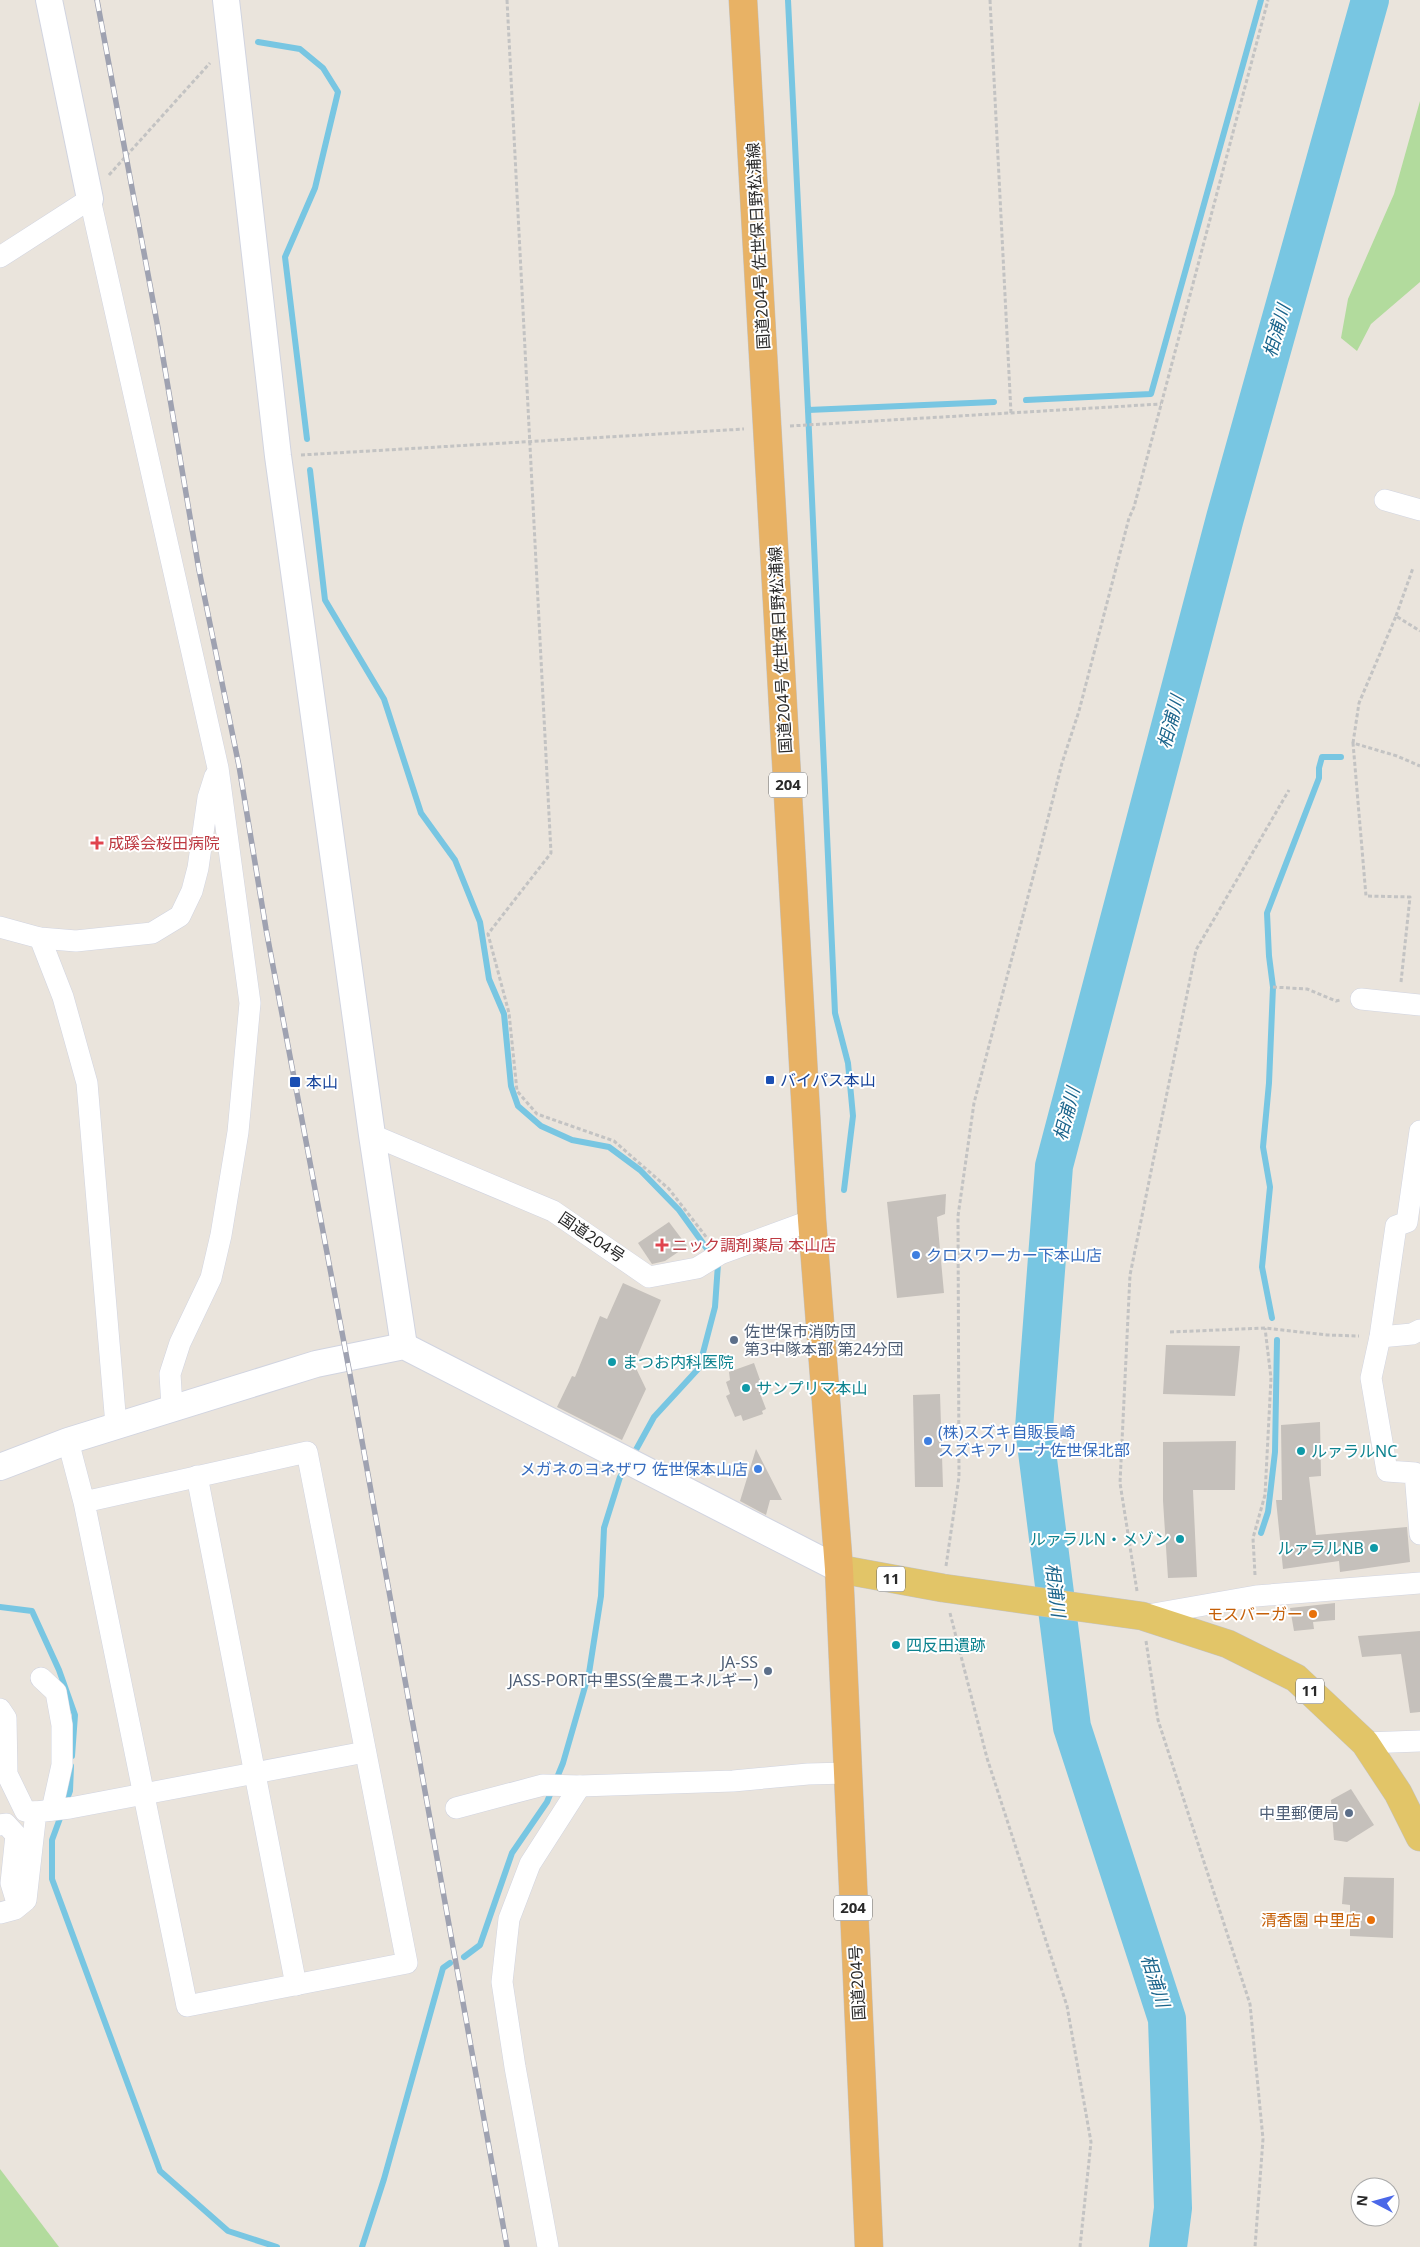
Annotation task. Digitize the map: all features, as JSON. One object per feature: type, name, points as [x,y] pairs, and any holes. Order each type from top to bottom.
[{"type":"highway","name":"国道204号 佐世保日野松浦線","points":[[744,0],[781,427],[812,1220],[839,1569]]},
{"type":"highway","name":"国道204号","points":[[839,1569],[869,2247]]},
{"type":"main road","name":"11","points":[[839,1569],[943,1588],[1142,1616],[1228,1644],[1296,1678],[1365,1743],[1398,1793],[1420,1837]]},
{"type":"street","points":[[49,0],[90,199],[218,768],[250,1003],[238,1132],[221,1236],[211,1278],[180,1343],[170,1374],[172,1407]]},
{"type":"street","points":[[226,0],[278,456],[372,1134],[404,1346]]},
{"type":"street","points":[[0,258],[90,199]]},
{"type":"street","points":[[1385,500],[1420,510]]},
{"type":"street","points":[[0,927],[40,938],[76,941],[152,933],[180,916],[192,891],[198,868],[208,798],[218,768]]},
{"type":"street","points":[[40,938],[63,997],[87,1083],[116,1425]]},
{"type":"street","points":[[1360,999],[1410,1004]]},
{"type":"street","points":[[1420,1130],[1413,1223],[1396,1226],[1380,1337],[1371,1378],[1387,1471],[1415,1474],[1420,1534]]},
{"type":"street","name":"国道204号","points":[[372,1134],[553,1211],[649,1277],[697,1268],[720,1254],[812,1220]]},
{"type":"street","points":[[1380,1337],[1412,1334],[1420,1330]]},
{"type":"street","points":[[0,1467],[68,1441],[172,1407],[316,1364],[404,1346],[839,1569]]},
{"type":"street","points":[[68,1441],[84,1502],[146,1794],[187,2006],[407,1963],[364,1752],[308,1452],[84,1502]]},
{"type":"street","points":[[197,1476],[296,1985]]},
{"type":"street","points":[[1142,1616],[1256,1596],[1420,1584]]},
{"type":"street","points":[[9,1910],[26,1900],[54,1810],[62,1765],[62,1725],[56,1692],[41,1678]]},
{"type":"street","points":[[0,1709],[6,1718],[7,1774],[25,1811],[54,1810],[146,1794],[364,1752]]},
{"type":"street","points":[[1365,1743],[1420,1741]]},
{"type":"street","points":[[456,1808],[543,1785],[580,1786],[733,1781],[808,1774],[847,1773]]},
{"type":"street","points":[[548,2247],[515,2066],[502,1982],[509,1919],[530,1864],[580,1786]]},
{"type":"street","points":[[0,1825],[6,1824],[16,1835],[9,1910]]},
{"type":"path","points":[[506,0],[551,853],[488,934],[509,1013],[516,1091],[537,1114],[614,1141],[669,1189],[720,1254]]},
{"type":"path","points":[[990,0],[1011,413]]},
{"type":"path","points":[[1080,2247],[1091,2142],[1067,2006],[987,1758],[943,1588],[959,1477],[958,1216],[974,1103],[1045,825],[1051,812],[1062,763],[1079,711],[1161,404],[1183,329],[1235,118],[1268,0]]},
{"type":"path","points":[[90,199],[126,154],[202,69],[216,58],[232,52]]},
{"type":"path","points":[[278,456],[1161,404]]},
{"type":"path","points":[[1410,1004],[1410,897],[1366,896],[1353,743],[1359,702],[1396,616],[1412,568]]},
{"type":"path","points":[[1396,616],[1420,631]]},
{"type":"path","points":[[1353,743],[1397,756],[1420,766]]},
{"type":"path","points":[[1255,2247],[1263,2139],[1250,2004],[1158,1720],[1120,1483],[1130,1275],[1196,950],[1289,790]]},
{"type":"path","points":[[1273,987],[1307,989],[1336,1001],[1360,999]]},
{"type":"path","points":[[1170,1332],[1265,1328],[1327,1335],[1380,1337]]},
{"type":"path","points":[[1256,1596],[1253,1538],[1265,1495],[1271,1378],[1265,1328]]},
{"type":"green space","points":[[1420,101],[1420,282],[1371,324],[1357,351],[1341,338],[1348,299],[1394,194]]},
{"type":"green space","points":[[0,2169],[59,2247],[0,2247]]},
{"type":"building","name":"クロスワーカー下本山店","points":[[946,1194],[945,1214],[937,1217],[944,1293],[897,1298],[887,1202]]},
{"type":"building","name":"ニック調剤薬局 本山店","points":[[669,1222],[687,1246],[665,1261],[652,1264],[638,1243]]},
{"type":"building","name":"まつお内科医院","points":[[623,1283],[661,1300],[634,1364],[646,1389],[622,1440],[557,1407],[572,1376],[575,1377],[600,1316],[607,1319]]},
{"type":"building","points":[[1166,1345],[1240,1346],[1235,1396],[1163,1394]]},
{"type":"building","name":"サンプリマ本山","points":[[754,1363],[765,1394],[761,1396],[766,1409],[762,1411],[763,1414],[743,1421],[741,1415],[735,1417],[726,1396],[730,1394],[726,1382],[730,1380],[729,1372]]},
{"type":"building","name":"(株)スズキ自販長崎 スズキアリーナ佐世保北部","points":[[940,1394],[943,1487],[915,1487],[913,1395]]},
{"type":"building","points":[[1320,1422],[1321,1476],[1309,1477],[1316,1535],[1407,1527],[1410,1562],[1340,1572],[1339,1561],[1283,1569],[1276,1500],[1282,1500],[1281,1425]]},
{"type":"building","points":[[1236,1441],[1235,1490],[1193,1490],[1197,1577],[1168,1578],[1163,1501],[1163,1442]]},
{"type":"building","name":"メガネのヨネザワ 佐世保本山店","points":[[756,1449],[782,1500],[770,1500],[766,1515],[740,1501]]},
{"type":"building","name":"モスバーガー","points":[[1335,1603],[1335,1620],[1313,1622],[1314,1629],[1294,1631],[1290,1608]]},
{"type":"building","points":[[1420,1631],[1420,1712],[1410,1713],[1401,1654],[1362,1657],[1358,1636]]},
{"type":"building","name":"中里郵便局","points":[[1351,1789],[1374,1825],[1347,1842],[1334,1840],[1331,1800]]},
{"type":"building","name":"清香園 中里店","points":[[1344,1877],[1394,1878],[1393,1938],[1350,1936],[1350,1905],[1342,1904]]},
{"type":"waterway","points":[[788,0],[808,410],[994,402]]},
{"type":"waterway","points":[[1026,400],[1151,394],[1261,0]]},
{"type":"waterway","name":"相浦川","points":[[1168,2247],[1173,2208],[1167,2019],[1072,1727],[1034,1428],[1054,1166],[1225,518],[1370,0]]},
{"type":"waterway","points":[[258,42],[300,49],[323,68],[338,92],[315,188],[285,257],[307,439]]},
{"type":"waterway","points":[[808,410],[835,1013],[848,1063],[853,1116],[844,1190]]},
{"type":"waterway","points":[[310,470],[325,600],[384,699],[421,813],[455,860],[480,922],[489,979],[504,1014],[511,1086],[518,1106],[541,1126],[572,1140],[609,1147],[640,1170],[679,1210],[718,1264],[715,1307],[699,1368],[654,1417],[632,1457]]},
{"type":"waterway","points":[[1272,1318],[1262,1267],[1270,1187],[1263,1147],[1269,1083],[1273,987],[1267,913],[1319,778],[1322,757],[1341,757]]},
{"type":"waterway","points":[[1261,1533],[1268,1512],[1275,1452],[1277,1340]]},
{"type":"waterway","points":[[464,1957],[480,1945],[512,1853],[547,1802],[563,1763],[589,1673],[601,1596],[604,1528],[620,1477],[627,1466]]},
{"type":"waterway","points":[[0,1607],[32,1611],[59,1670],[75,1715],[72,1756]]},
{"type":"waterway","points":[[71,1766],[70,1791],[52,1840],[52,1879],[160,2171],[228,2231],[277,2247]]},
{"type":"waterway","points":[[362,2247],[384,2179],[443,1968],[450,1963]]},
{"type":"railway","points":[[97,0],[158,328],[199,570],[239,766],[266,929],[351,1380],[507,2247]]},
{"type":"place","name":"成蹊会桜田病院","points":[[97,843]]},
{"type":"place","name":"バイパス本山","points":[[770,1080]]},
{"type":"place","name":"本山","points":[[295,1082]]},
{"type":"place","name":"ニック調剤薬局 本山店","points":[[662,1245]]},
{"type":"place","name":"クロスワーカー下本山店","points":[[916,1255]]},
{"type":"place","name":"佐世保市消防団 第3中隊本部 第24分団","points":[[734,1340]]},
{"type":"place","name":"まつお内科医院","points":[[612,1362]]},
{"type":"place","name":"サンプリマ本山","points":[[746,1388]]},
{"type":"place","name":"(株)スズキ自販長崎 スズキアリーナ佐世保北部","points":[[928,1441]]},
{"type":"place","name":"ルァラルNC","points":[[1301,1451]]},
{"type":"place","name":"メガネのヨネザワ 佐世保本山店","points":[[758,1469]]},
{"type":"place","name":"ルァラルN・メゾン","points":[[1180,1539]]},
{"type":"place","name":"ルァラルNB","points":[[1374,1548]]},
{"type":"place","name":"モスバーガー","points":[[1313,1614]]},
{"type":"place","name":"四反田遺跡","points":[[896,1645]]},
{"type":"place","name":"JA-SS JASS-PORT中里SS(全農エネルギー)","points":[[768,1671]]},
{"type":"place","name":"中里郵便局","points":[[1349,1813]]},
{"type":"place","name":"清香園 中里店","points":[[1371,1920]]}]
